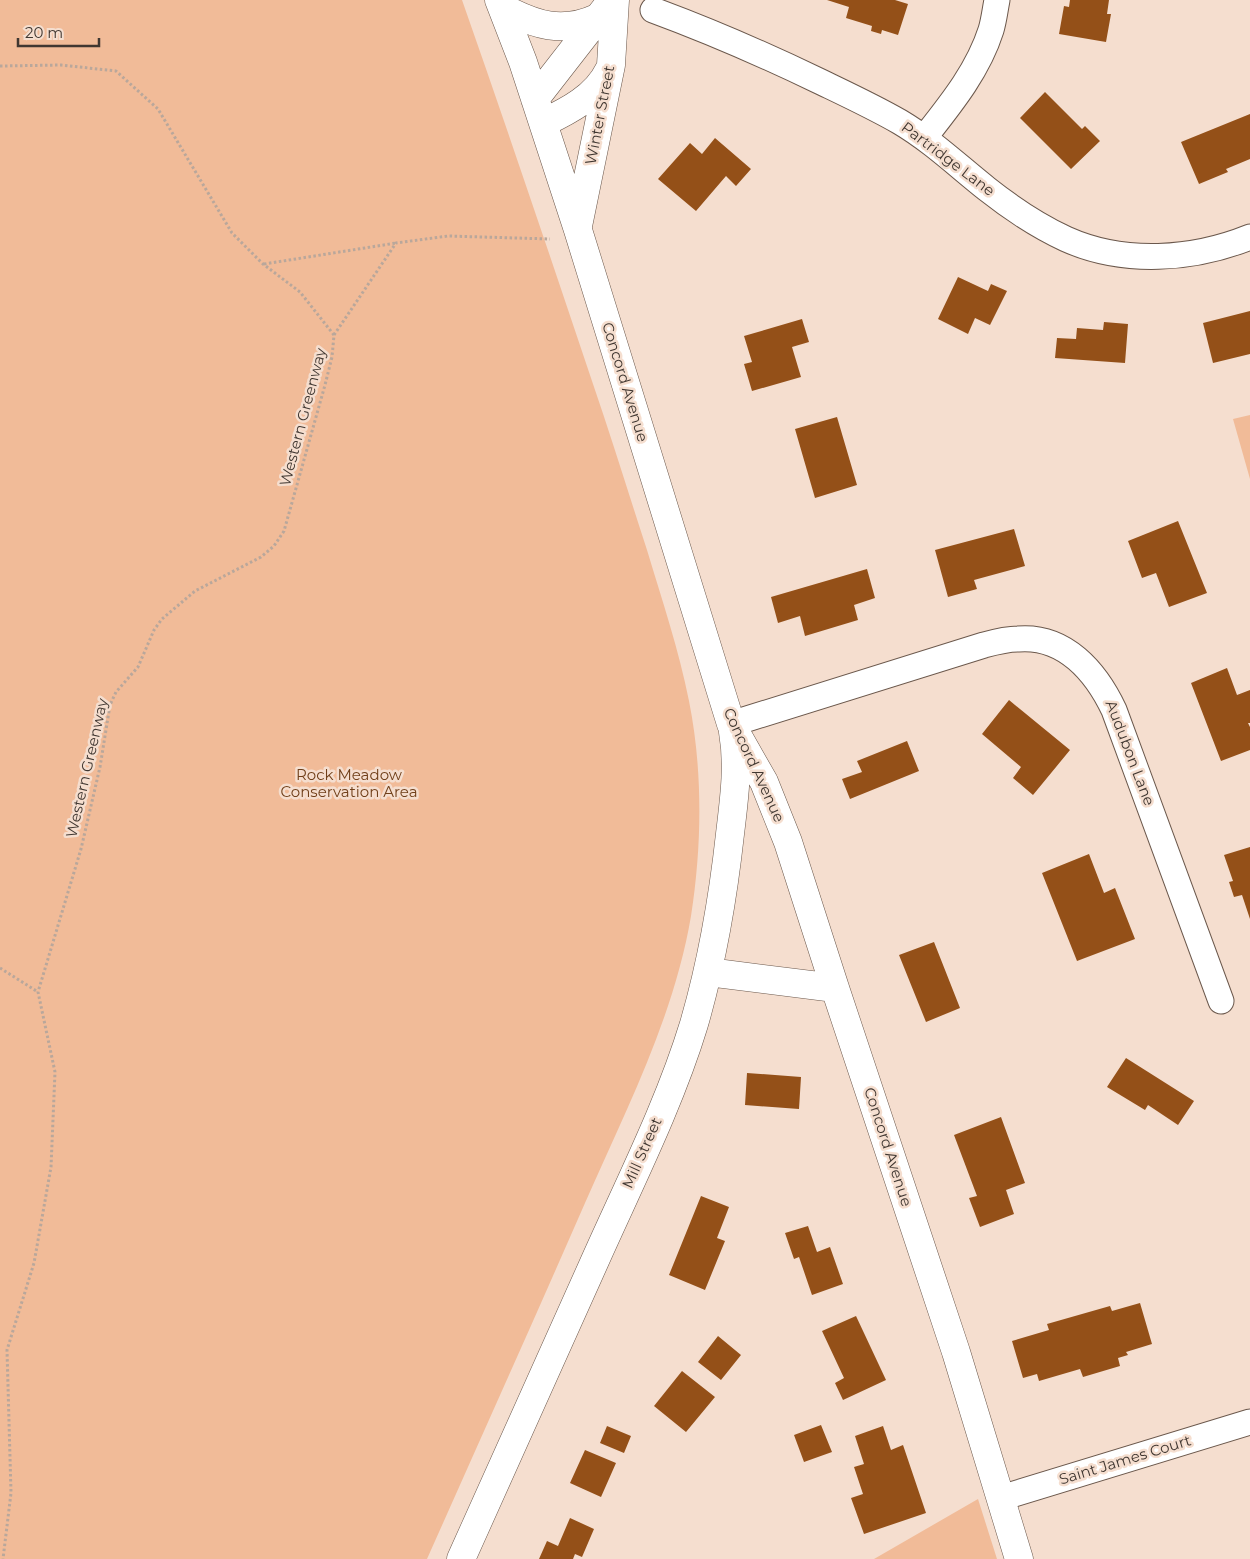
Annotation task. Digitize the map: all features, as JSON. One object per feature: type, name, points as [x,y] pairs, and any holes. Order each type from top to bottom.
[{"type":"main road","points":[[501,4],[537,23],[557,27],[578,26],[608,6]]},
{"type":"main road","name":"Concord Avenue","points":[[501,4],[523,62],[578,230],[731,724],[764,782],[788,842],[956,1352],[1019,1559]]},
{"type":"main road","points":[[539,111],[608,6]]},
{"type":"main road","name":"Winter Street","points":[[578,230],[611,65],[608,6]]},
{"type":"main road","points":[[539,111],[576,106],[600,83],[611,65]]},
{"type":"main road","name":"Mill Street","points":[[461,1559],[662,1108],[693,1026],[708,972],[721,906],[733,810],[736,763],[731,724]]},
{"type":"main road","points":[[708,972],[835,988]]},
{"type":"street","points":[[924,138],[958,93],[979,58],[991,30],[997,0]]},
{"type":"street","name":"Partridge Lane","points":[[653,10],[709,31],[884,113],[924,138],[1017,211],[1066,239],[1090,248],[1125,255],[1158,257],[1206,252],[1250,237]]},
{"type":"street","name":"Audubon Lane","points":[[731,724],[984,645],[1019,638],[1047,642],[1060,647],[1084,663],[1106,691],[1221,1001]]},
{"type":"street","name":"Saint James Court","points":[[1001,1498],[1250,1422]]},
{"type":"path","name":"Western Greenway","points":[[0,66],[61,65],[116,71],[158,108],[232,233],[263,264],[300,292],[334,335],[332,357],[325,385],[284,531],[274,546],[262,557],[195,591],[162,619],[154,630],[138,667],[116,692],[110,705],[100,767],[81,849],[38,992],[55,1072],[52,1167],[34,1263],[7,1350],[11,1493],[3,1559]]},
{"type":"path","points":[[263,264],[448,236],[550,239]]},
{"type":"path","points":[[334,335],[396,243]]},
{"type":"path","points":[[0,968],[38,992]]},
{"type":"green space","name":"Rock Meadow Conservation Area","points":[[0,0],[462,0],[607,425],[675,644],[694,727],[699,781],[699,836],[695,890],[683,954],[661,1027],[632,1098],[427,1559],[0,1559]]},
{"type":"green space","points":[[1250,415],[1250,479],[1233,419]]},
{"type":"green space","points":[[978,1499],[997,1559],[874,1559]]},
{"type":"building","points":[[827,0],[895,0],[908,4],[898,35],[882,30],[881,34],[871,31],[872,26],[846,18],[849,7]]},
{"type":"building","points":[[1070,0],[1109,0],[1107,14],[1111,14],[1106,42],[1059,34],[1064,6],[1069,7]]},
{"type":"building","points":[[1045,92],[1082,129],[1085,126],[1100,141],[1071,169],[1020,118]]},
{"type":"building","points":[[1250,114],[1250,159],[1226,169],[1228,172],[1199,184],[1181,142]]},
{"type":"building","points":[[715,138],[751,169],[736,186],[726,176],[696,211],[658,179],[690,143],[702,154]]},
{"type":"building","points":[[958,277],[988,291],[991,284],[1007,291],[990,325],[975,318],[968,334],[938,319]]},
{"type":"building","points":[[1250,311],[1250,354],[1213,363],[1203,323]]},
{"type":"building","points":[[802,319],[809,342],[792,347],[801,377],[752,391],[744,364],[752,362],[744,336]]},
{"type":"building","points":[[1104,322],[1128,324],[1125,363],[1055,358],[1057,338],[1076,339],[1077,328],[1103,330]]},
{"type":"building","points":[[837,417],[857,485],[815,498],[795,429]]},
{"type":"building","points":[[1178,521],[1207,593],[1169,607],[1156,573],[1142,578],[1128,541]]},
{"type":"building","points":[[1014,529],[1025,566],[974,580],[977,589],[948,597],[935,550]]},
{"type":"building","points":[[867,569],[875,598],[854,605],[858,620],[805,636],[800,616],[778,623],[771,597]]},
{"type":"building","points":[[1227,668],[1237,695],[1250,690],[1250,723],[1248,723],[1250,727],[1250,750],[1221,761],[1191,683]]},
{"type":"building","points":[[1009,700],[1070,750],[1033,795],[1013,778],[1021,767],[982,734]]},
{"type":"building","points":[[907,741],[919,771],[850,799],[842,779],[862,772],[857,761]]},
{"type":"building","points":[[1250,847],[1250,919],[1242,895],[1234,897],[1229,882],[1233,881],[1224,855]]},
{"type":"building","points":[[1089,854],[1104,893],[1115,888],[1135,939],[1077,961],[1042,873]]},
{"type":"building","points":[[934,942],[960,1008],[926,1022],[899,955]]},
{"type":"building","points":[[1126,1058],[1194,1101],[1178,1125],[1148,1105],[1145,1110],[1107,1087]]},
{"type":"building","points":[[747,1073],[801,1077],[799,1109],[745,1105]]},
{"type":"building","points":[[1001,1117],[1025,1183],[1006,1190],[1014,1214],[980,1227],[969,1198],[977,1196],[954,1135]]},
{"type":"building","points":[[701,1196],[729,1207],[717,1238],[725,1241],[705,1290],[669,1275]]},
{"type":"building","points":[[808,1226],[817,1252],[830,1247],[843,1284],[812,1295],[799,1257],[794,1259],[785,1233]]},
{"type":"building","points":[[1140,1303],[1152,1344],[1126,1352],[1128,1355],[1118,1358],[1120,1366],[1083,1377],[1080,1369],[1039,1381],[1037,1374],[1023,1378],[1012,1341],[1049,1330],[1047,1324],[1110,1306],[1112,1311]]},
{"type":"building","points":[[856,1316],[886,1380],[843,1400],[835,1383],[844,1378],[822,1331]]},
{"type":"building","points":[[718,1336],[741,1355],[721,1380],[698,1362]]},
{"type":"building","points":[[682,1371],[715,1397],[686,1432],[654,1406]]},
{"type":"building","points":[[821,1425],[832,1452],[804,1462],[794,1435]]},
{"type":"building","points":[[607,1426],[631,1436],[624,1453],[600,1443]]},
{"type":"building","points":[[883,1426],[891,1450],[903,1445],[926,1513],[864,1534],[851,1498],[863,1494],[854,1467],[864,1464],[855,1436]]},
{"type":"building","points":[[585,1450],[616,1463],[601,1497],[570,1483]]},
{"type":"building","points":[[570,1518],[594,1529],[582,1557],[575,1554],[573,1559],[539,1559],[547,1541],[558,1546]]}]
